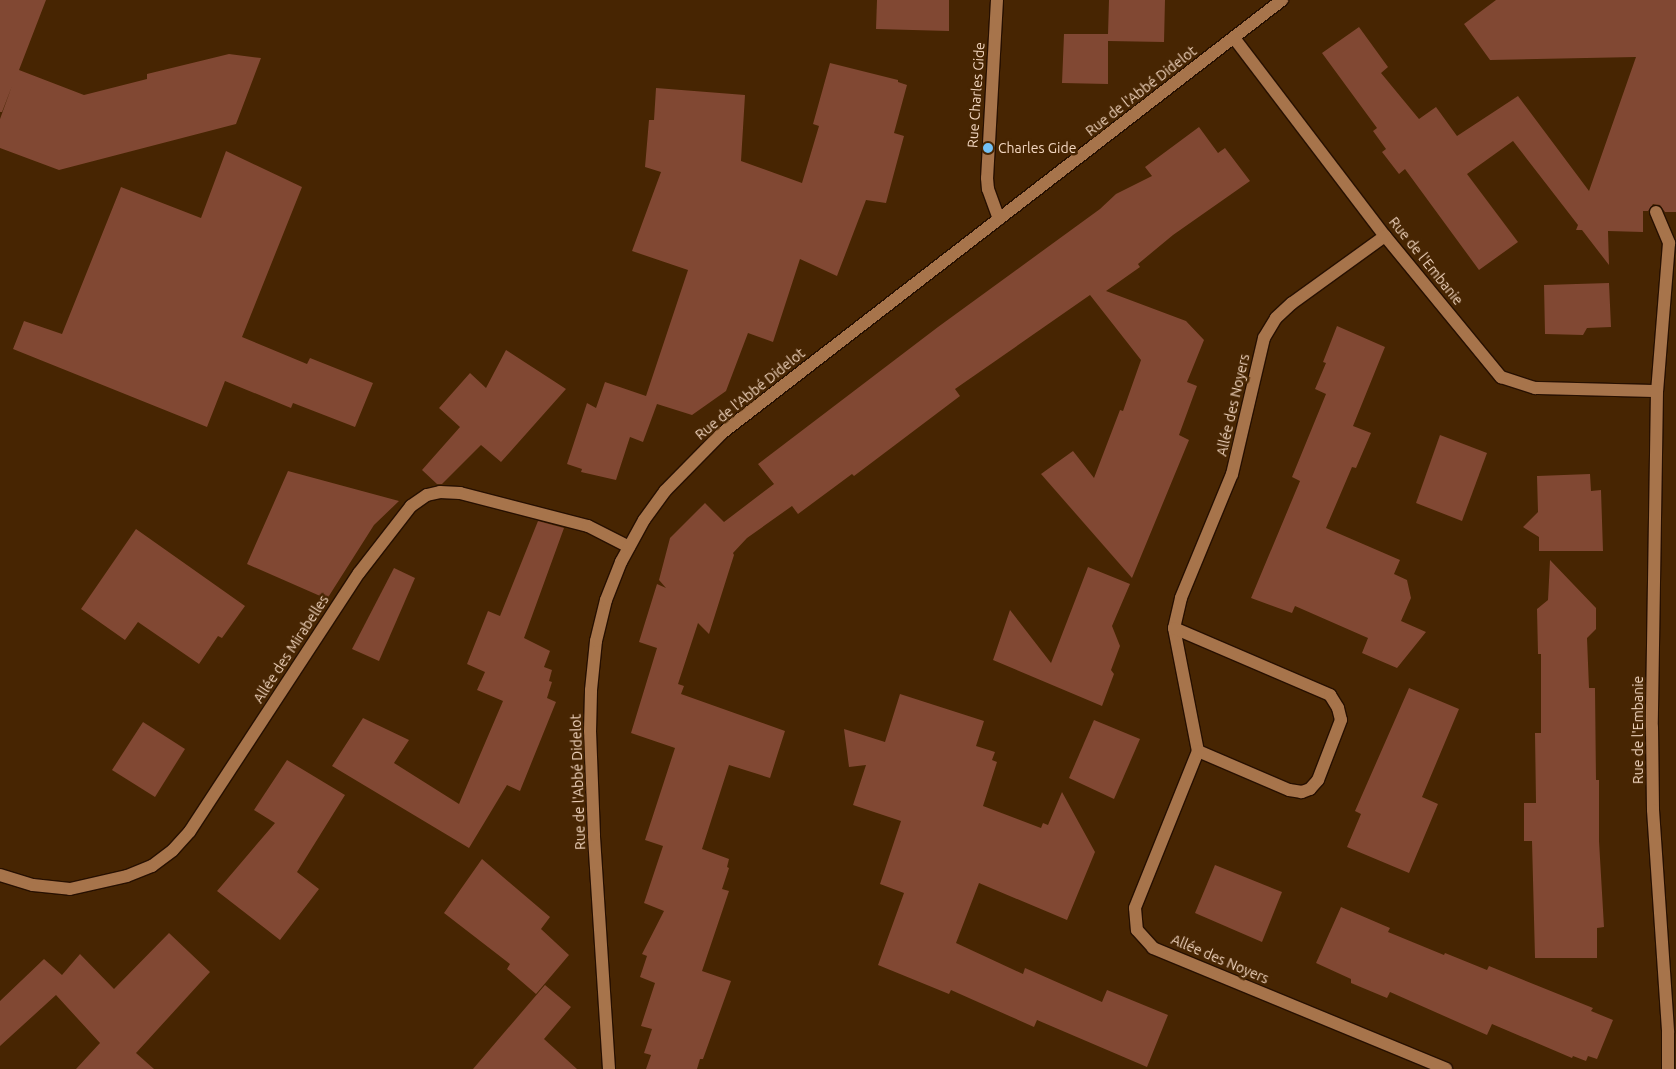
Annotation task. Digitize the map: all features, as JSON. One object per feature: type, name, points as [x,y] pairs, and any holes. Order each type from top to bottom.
[{"type":"street","name":"Rue Charles Gide","points":[[997,0],[987,178],[988,189],[999,219]]},
{"type":"street","name":"Rue de l'Abbé Didelot","points":[[609,1069],[593,827],[590,732],[591,690],[596,641],[606,600],[629,547],[644,520],[665,491],[722,433],[1282,0]]},
{"type":"street","name":"Rue de l'Embanie","points":[[1234,38],[1385,236],[1502,377],[1535,388],[1657,391]]},
{"type":"street","name":"Rue de l'Embanie","points":[[1656,212],[1669,243],[1657,391],[1652,773],[1668,1032],[1668,1069]]},
{"type":"street","name":"Allée des Noyers","points":[[1385,236],[1292,303],[1276,318],[1264,338],[1232,474],[1181,598],[1174,628],[1198,751],[1135,908],[1137,930],[1154,948],[1446,1069]]},
{"type":"street","name":"Allée des Mirabelles","points":[[0,875],[34,885],[70,889],[127,876],[152,866],[174,850],[190,831],[359,573],[411,506],[427,495],[460,493],[588,526],[629,547]]},
{"type":"street","points":[[1174,628],[1330,695],[1338,708],[1341,720],[1318,780],[1310,789],[1302,792],[1289,790],[1198,751]]},
{"type":"building","points":[[0,0],[46,0],[19,70],[84,95],[147,79],[147,74],[229,54],[261,58],[236,124],[59,170],[0,148],[0,119],[12,86],[2,112],[0,112]]},
{"type":"building","points":[[877,0],[949,0],[949,31],[876,29]]},
{"type":"building","points":[[1109,0],[1165,0],[1164,42],[1108,41],[1108,84],[1062,83],[1064,34],[1108,34]]},
{"type":"building","points":[[1496,0],[1676,0],[1676,212],[1665,212],[1660,205],[1653,204],[1648,211],[1643,211],[1643,232],[1608,231],[1609,265],[1582,230],[1576,230],[1578,225],[1513,141],[1467,174],[1518,242],[1479,270],[1405,169],[1399,174],[1382,152],[1386,149],[1373,131],[1377,128],[1322,53],[1359,27],[1388,67],[1381,73],[1419,119],[1436,107],[1457,136],[1518,96],[1589,191],[1636,57],[1490,60],[1464,24]]},
{"type":"building","points":[[830,63],[898,80],[898,82],[907,85],[894,133],[904,136],[886,203],[866,200],[837,276],[800,259],[773,342],[748,333],[726,391],[692,415],[657,404],[643,442],[630,437],[616,480],[581,472],[582,469],[567,464],[587,403],[596,408],[605,382],[646,396],[688,270],[632,251],[661,172],[645,167],[649,120],[654,120],[656,88],[745,95],[741,161],[802,183],[819,126],[813,124]]},
{"type":"building","points":[[1199,127],[1218,153],[1225,148],[1250,181],[1173,235],[1138,264],[1140,267],[1106,291],[1186,321],[1204,340],[1187,382],[1197,386],[1179,435],[1189,440],[1132,578],[1041,474],[1073,451],[1094,478],[1120,410],[1123,411],[1141,360],[1090,295],[955,389],[960,396],[854,476],[852,474],[798,514],[792,506],[747,538],[733,553],[734,555],[709,634],[698,623],[678,684],[684,686],[681,694],[785,731],[770,778],[729,765],[702,849],[729,859],[727,867],[729,868],[722,889],[729,891],[702,971],[731,981],[703,1059],[700,1059],[697,1069],[646,1069],[651,1055],[644,1053],[652,1029],[641,1026],[655,983],[640,977],[647,956],[642,954],[664,911],[644,903],[663,846],[645,840],[675,748],[631,733],[657,648],[639,642],[657,584],[666,588],[659,580],[670,538],[705,503],[724,522],[774,484],[758,464],[938,327],[1100,209],[1116,194],[1152,176],[1145,167]]},
{"type":"building","points":[[226,151],[302,187],[242,337],[307,364],[310,358],[373,383],[355,427],[293,403],[291,408],[225,381],[207,427],[13,349],[24,321],[62,334],[121,187],[201,218]]},
{"type":"building","points":[[1609,283],[1611,327],[1587,328],[1583,335],[1545,334],[1544,285]]},
{"type":"building","points":[[1337,326],[1385,347],[1353,426],[1371,433],[1356,468],[1352,467],[1326,528],[1400,560],[1394,574],[1407,580],[1411,598],[1401,621],[1426,632],[1397,668],[1362,653],[1368,638],[1295,606],[1292,613],[1251,598],[1300,481],[1292,477],[1326,394],[1315,389],[1326,363],[1323,362]]},
{"type":"building","points":[[506,350],[566,389],[501,462],[481,445],[442,484],[437,484],[422,470],[460,427],[439,408],[470,373],[486,388]]},
{"type":"building","points":[[1440,435],[1487,453],[1462,521],[1416,503]]},
{"type":"building","points":[[288,471],[399,501],[374,525],[327,599],[247,564]]},
{"type":"building","points":[[1590,474],[1591,491],[1601,490],[1603,551],[1539,551],[1539,537],[1523,527],[1538,512],[1537,476]]},
{"type":"building","points":[[538,521],[564,528],[524,638],[550,651],[544,667],[552,670],[549,681],[552,682],[547,698],[556,702],[520,791],[507,785],[469,848],[332,766],[363,718],[409,740],[394,763],[459,804],[503,701],[477,690],[485,672],[467,664],[488,611],[500,616]]},
{"type":"building","points":[[136,529],[245,606],[222,638],[218,636],[199,664],[138,622],[125,640],[81,609]]},
{"type":"building","points":[[1550,560],[1596,608],[1596,629],[1587,638],[1589,688],[1595,688],[1596,780],[1599,780],[1599,841],[1604,927],[1597,928],[1597,958],[1535,958],[1532,841],[1524,841],[1524,803],[1536,803],[1535,733],[1541,733],[1541,654],[1538,654],[1537,609],[1548,600]]},
{"type":"building","points":[[1088,567],[1130,584],[1112,626],[1120,646],[1111,670],[1114,674],[1102,706],[993,660],[1010,610],[1051,663]]},
{"type":"building","points":[[394,568],[415,578],[379,661],[352,649]]},
{"type":"building","points":[[1409,688],[1459,709],[1422,797],[1438,804],[1409,873],[1347,847],[1361,814],[1355,811]]},
{"type":"building","points":[[900,694],[984,721],[976,746],[995,752],[992,760],[997,762],[983,806],[1041,828],[1043,823],[1048,825],[1062,792],[1095,852],[1067,920],[979,883],[956,943],[1023,974],[1025,968],[1102,1002],[1107,990],[1168,1015],[1147,1067],[1037,1020],[1034,1027],[951,990],[949,994],[878,965],[904,893],[880,884],[901,821],[853,805],[866,765],[849,767],[844,729],[885,742]]},
{"type":"building","points":[[1094,720],[1140,739],[1114,799],[1069,778]]},
{"type":"building","points":[[143,722],[185,749],[155,797],[112,770]]},
{"type":"building","points":[[287,760],[345,795],[297,872],[319,889],[280,940],[217,891],[275,823],[254,810]]},
{"type":"building","points":[[482,859],[550,917],[541,929],[569,955],[536,994],[507,969],[510,964],[444,913]]},
{"type":"building","points":[[1215,865],[1282,892],[1262,942],[1195,913]]},
{"type":"building","points":[[1341,907],[1390,928],[1388,932],[1444,955],[1445,953],[1487,970],[1489,966],[1593,1008],[1591,1011],[1613,1020],[1597,1059],[1588,1056],[1586,1061],[1573,1056],[1572,1058],[1492,1024],[1487,1035],[1390,992],[1387,998],[1351,983],[1351,979],[1316,963]]},
{"type":"building","points":[[169,933],[210,972],[136,1053],[154,1069],[76,1069],[100,1043],[56,995],[0,1046],[0,1001],[44,959],[62,975],[80,954],[114,989]]},
{"type":"building","points":[[545,985],[571,1007],[544,1039],[577,1069],[473,1069]]},
{"type":"place","name":"Charles Gide","points":[[988,148]]}]
